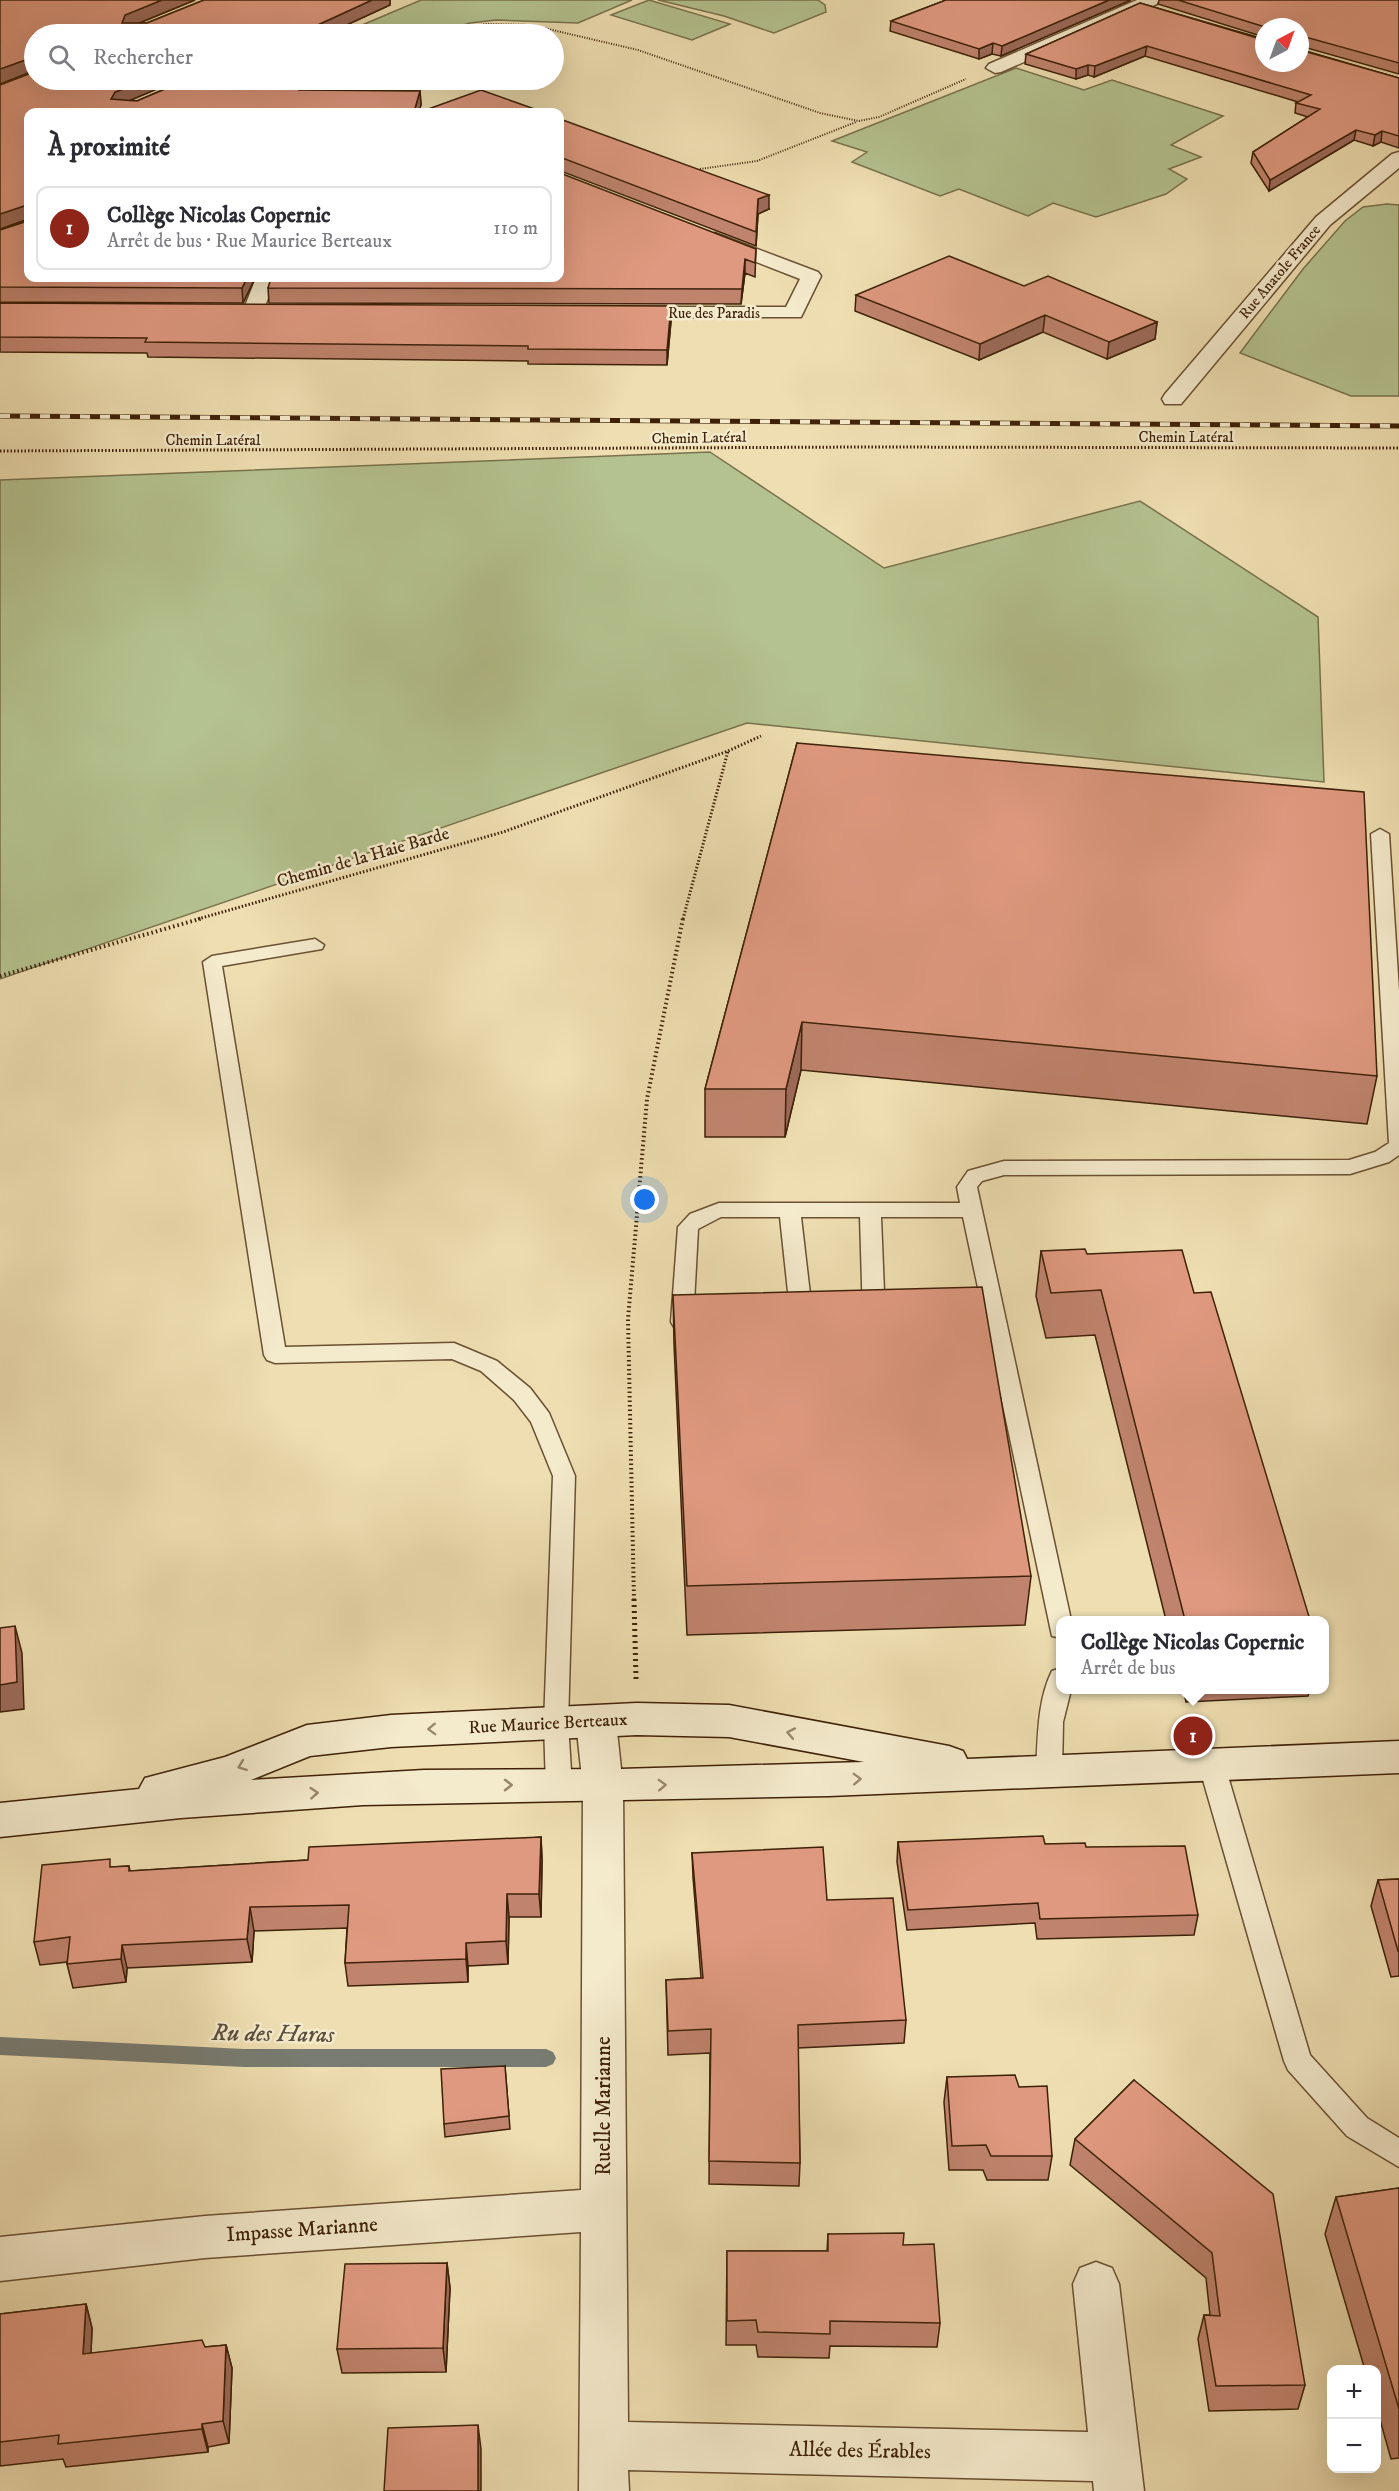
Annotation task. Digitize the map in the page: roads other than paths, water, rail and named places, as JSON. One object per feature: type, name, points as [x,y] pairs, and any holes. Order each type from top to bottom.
[{"type":"street","points":[[995,68],[1150,6]]},
{"type":"street","name":"Rue Anatole France","points":[[1173,399],[1323,221],[1399,158]]},
{"type":"street","name":"Rue des Paradis","points":[[606,313],[794,313],[811,276],[701,234]]},
{"type":"street","points":[[253,311],[264,282]]},
{"type":"street","points":[[230,311],[277,311]]},
{"type":"street","name":"Rue Maurice Berteaux","points":[[88,1810],[231,1771],[307,1741],[391,1731],[637,1719],[729,1721],[1032,1773]]},
{"type":"street","name":"Ruelle Marianne","points":[[596,1722],[603,1787],[604,2491]]},
{"type":"street","name":"Rue Maurice Berteaux","points":[[0,1820],[88,1810],[345,1791],[484,1785],[603,1787],[1032,1773],[1399,1757]]},
{"type":"street","name":"Impasse Marianne","points":[[0,2259],[205,2237],[604,2209]]},
{"type":"street","name":"Allée des Érables","points":[[605,2445],[1117,2474],[1096,2284]]},
{"type":"lane","points":[[1058,1616],[966,1187],[975,1176],[1004,1167],[1350,1167],[1382,1157],[1399,1146],[1380,834]]},
{"type":"lane","points":[[315,945],[212,962],[275,1355],[454,1351],[489,1366],[522,1394],[541,1419],[564,1476],[556,1724],[559,1786]]},
{"type":"lane","points":[[682,1324],[688,1227],[697,1219],[720,1210],[971,1210]]},
{"type":"lane","points":[[790,1210],[802,1322]]},
{"type":"lane","points":[[870,1210],[874,1318]]},
{"type":"lane","points":[[1032,1773],[1051,1722],[1057,1694]]},
{"type":"lane","points":[[1212,1766],[1298,2061],[1357,2127],[1399,2154]]},
{"type":"waterway","name":"Ru des Haras","points":[[0,2046],[244,2058],[546,2058]]},
{"type":"railway","points":[[0,416],[1399,426]]},
{"type":"place","name":"Collège Nicolas Copernic","points":[[1193,1736]]}]
